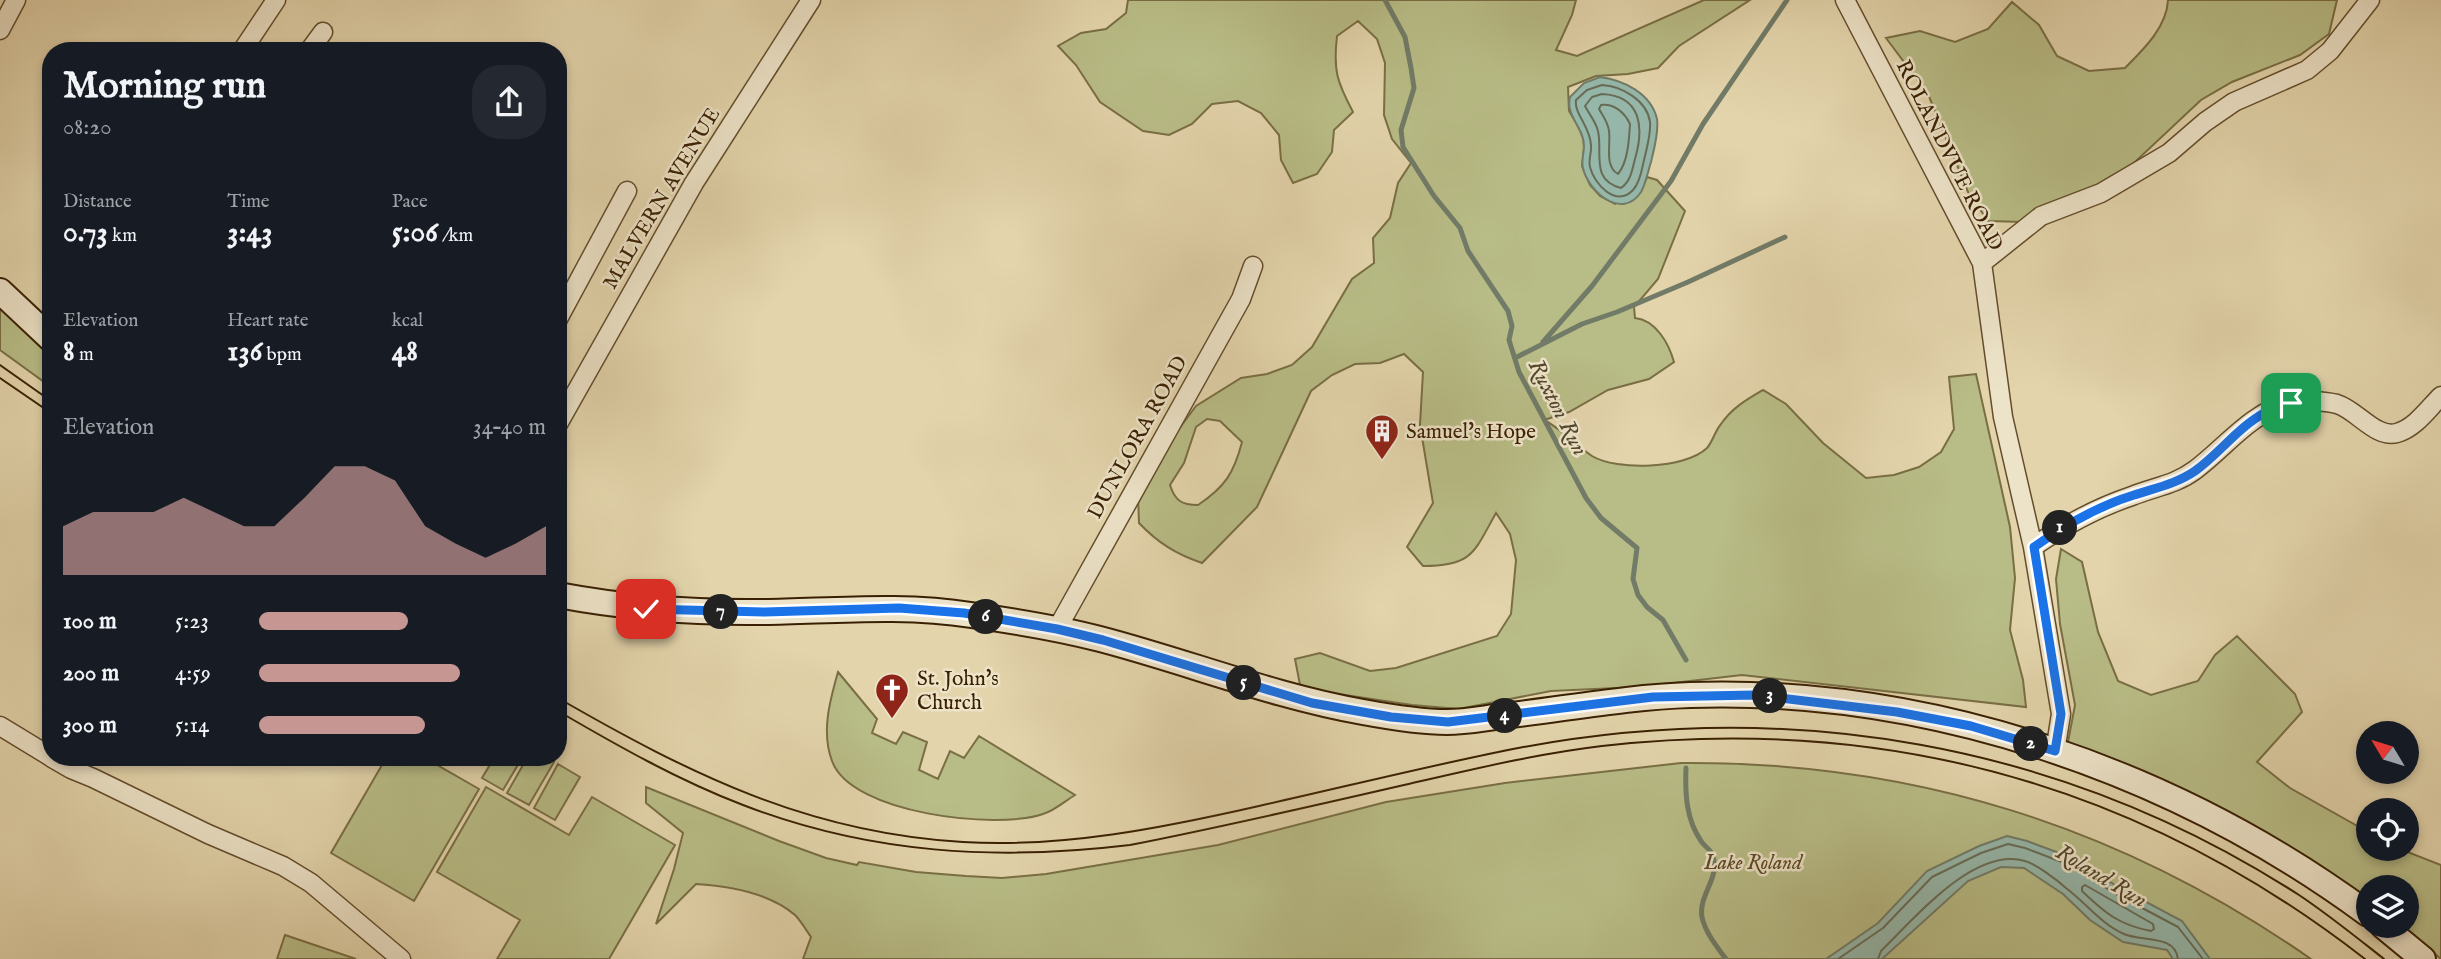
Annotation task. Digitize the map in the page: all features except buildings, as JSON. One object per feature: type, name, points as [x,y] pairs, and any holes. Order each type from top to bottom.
[{"type":"main road","points":[[0,291],[42,331]]},
{"type":"main road","points":[[567,596],[646,609],[689,611],[918,609],[964,613],[1103,640],[1312,703],[1391,717],[1448,722],[1653,697],[1755,695],[1897,712],[1971,726],[2055,751],[2130,780],[2211,816],[2273,850],[2356,906]]},
{"type":"main road","points":[[2398,938],[2423,959]]},
{"type":"street","points":[[2,23],[16,0]]},
{"type":"street","points":[[248,42],[276,0]]},
{"type":"street","name":"MALVERN AVENUE","points":[[567,408],[694,183],[811,0]]},
{"type":"street","name":"ROLANDVUE ROAD","points":[[1845,0],[1982,263],[2003,417],[2034,547],[2061,714],[2055,751]]},
{"type":"street","points":[[1982,263],[2041,216],[2101,193],[2169,153],[2205,122],[2234,102],[2306,70],[2330,51],[2370,0]]},
{"type":"street","points":[[316,42],[323,32]]},
{"type":"street","points":[[567,303],[628,191]]},
{"type":"street","name":"DUNLORA ROAD","points":[[1057,629],[1241,299],[1253,266]]},
{"type":"street","points":[[2034,547],[2096,509],[2135,494],[2163,488],[2194,471],[2237,433],[2266,412],[2291,403],[2337,404],[2356,413],[2388,435],[2400,433],[2416,423],[2441,396]]},
{"type":"street","points":[[0,726],[42,752]]},
{"type":"street","points":[[66,766],[208,834],[283,866],[321,891],[401,959]]},
{"type":"green space","points":[[1128,0],[1576,0],[1556,50],[1577,56],[1704,0],[1750,0],[1679,46],[1658,68],[1628,74],[1596,76],[1568,87],[1569,111],[1583,134],[1582,166],[1590,185],[1600,196],[1615,204],[1640,193],[1647,177],[1657,180],[1685,211],[1658,279],[1634,307],[1635,318],[1655,328],[1669,348],[1674,362],[1649,379],[1608,390],[1569,412],[1544,420],[1592,456],[1603,461],[1634,466],[1668,464],[1697,455],[1707,448],[1730,413],[1763,390],[1786,404],[1823,443],[1866,478],[1894,475],[1919,467],[1941,452],[1954,429],[1949,377],[1976,374],[2010,527],[2015,578],[2010,630],[2023,680],[2026,707],[1742,675],[1638,687],[1551,691],[1459,709],[1325,692],[1300,685],[1295,659],[1320,653],[1370,671],[1396,668],[1497,636],[1511,614],[1516,560],[1510,534],[1496,513],[1476,547],[1462,560],[1423,566],[1407,547],[1433,503],[1420,425],[1423,372],[1404,354],[1380,363],[1355,364],[1332,375],[1311,391],[1257,507],[1202,563],[1168,547],[1139,523],[1138,496],[1164,449],[1196,406],[1241,378],[1267,374],[1292,365],[1312,347],[1352,279],[1374,263],[1373,238],[1390,218],[1398,183],[1411,163],[1392,139],[1384,115],[1385,63],[1377,39],[1358,21],[1337,36],[1336,48],[1338,76],[1353,112],[1334,130],[1332,152],[1317,174],[1293,183],[1281,160],[1279,135],[1261,113],[1238,101],[1212,104],[1192,124],[1169,135],[1143,131],[1100,102],[1076,65],[1058,46],[1081,33],[1106,29],[1126,13]],"holes":[[[1207,419],[1220,421],[1242,442],[1236,462],[1222,485],[1198,505],[1183,503],[1174,495],[1170,485],[1184,463],[1196,427]]]},
{"type":"green space","points":[[2168,0],[2337,0],[2329,34],[2300,55],[2232,82],[2201,100],[2120,176],[2024,222],[1988,221],[1968,192],[1928,94],[1886,38],[1920,31],[1955,42],[1988,29],[2012,2],[2039,25],[2057,56],[2089,71],[2125,68],[2159,29]]},
{"type":"green space","points":[[0,306],[42,344],[42,380],[0,350]]},
{"type":"green space","points":[[2061,549],[2082,562],[2098,632],[2118,681],[2151,695],[2198,681],[2215,655],[2237,636],[2295,694],[2302,712],[2257,762],[2290,788],[2356,825],[2356,861],[2419,861],[2419,856],[2441,865],[2441,959],[2417,938],[2419,938],[2419,875],[2356,875],[2356,891],[2299,852],[2155,776],[2068,742],[2075,705],[2060,624],[2056,579]]},
{"type":"green space","points":[[838,672],[877,719],[872,733],[896,744],[903,732],[927,742],[919,770],[938,779],[950,751],[964,758],[979,736],[1075,795],[1043,814],[993,820],[927,813],[867,794],[845,779],[832,761],[829,750],[828,716]]},
{"type":"green space","name":"Lake Roland","points":[[1681,763],[1767,765],[1850,774],[1932,789],[2011,810],[2089,838],[2165,872],[2239,912],[2311,959],[803,959],[811,937],[797,917],[785,907],[748,892],[696,884],[656,924],[683,833],[646,803],[646,787],[826,858],[857,865],[859,862],[916,872],[1002,878],[1046,874],[1218,845],[1386,802],[1505,783]]},
{"type":"green space","points":[[381,766],[439,766],[479,789],[414,901],[331,853]]},
{"type":"green space","points":[[489,766],[517,766],[503,790],[482,778]]},
{"type":"green space","points":[[522,766],[552,766],[529,805],[507,793]]},
{"type":"green space","points":[[557,766],[580,777],[555,820],[534,808]]},
{"type":"green space","points":[[486,787],[569,835],[592,797],[675,845],[609,959],[497,959],[520,920],[437,872]]},
{"type":"green space","points":[[285,935],[356,959],[277,959]]},
{"type":"water","points":[[1600,77],[1635,89],[1649,102],[1657,119],[1656,140],[1644,185],[1633,200],[1625,204],[1607,200],[1586,177],[1582,165],[1583,139],[1570,110],[1570,97],[1584,83]]},
{"type":"water","points":[[2007,836],[2075,859],[2118,887],[2182,921],[2210,959],[2173,959],[2167,950],[2123,942],[2090,920],[2063,894],[2024,868],[2001,867],[1968,881],[1882,959],[1826,959],[1878,923],[1927,871]]},
{"type":"waterway","name":"Ruxton Run","points":[[1385,0],[1405,37],[1414,88],[1401,130],[1403,147],[1434,196],[1460,228],[1468,251],[1508,311],[1512,326],[1509,340],[1519,372],[1586,498],[1601,518],[1637,548],[1633,579],[1638,595],[1647,607],[1663,620],[1686,660]]},
{"type":"waterway","points":[[1543,342],[1592,286],[1671,181],[1703,124],[1787,0]]},
{"type":"waterway","points":[[1515,358],[1582,324],[1688,282],[1785,237]]},
{"type":"waterway","name":"Ruxton Run","points":[[1686,768],[1689,815],[1696,833],[1711,852],[1714,862],[1712,878],[1703,901],[1702,917],[1709,934],[1726,959]]},
{"type":"tram line","points":[[0,365],[42,395]]},
{"type":"tram line","points":[[0,378],[42,407]]},
{"type":"tram line","points":[[567,703],[703,775],[802,813],[907,836],[963,842],[1038,842],[1149,829],[1513,749],[1616,734],[1718,728],[1820,732],[1920,745],[2019,768],[2115,800],[2208,843],[2299,895],[2384,959]]},
{"type":"tram line","points":[[567,716],[695,785],[791,821],[886,843],[983,852],[1080,850],[1130,845],[1503,763],[1602,746],[1707,739],[1809,741],[1909,753],[2006,775],[2100,806],[2191,847],[2279,898],[2365,959]]},
{"type":"place","name":"Samuel's Hope","points":[[1382,461]]},
{"type":"place","name":"St. John's Church","points":[[892,720]]},
{"type":"route","points":[[646,609],[765,612],[899,608],[964,613],[1103,640],[1312,703],[1418,720],[1448,722],[1653,697],[1755,695],[1865,706],[1971,726],[2055,751],[2061,714],[2034,547],[2096,509],[2135,494],[2163,488],[2194,471],[2237,433],[2266,412],[2291,403]]},
{"type":"water label","name":"Roland Run","points":[[2102,875]]}]
